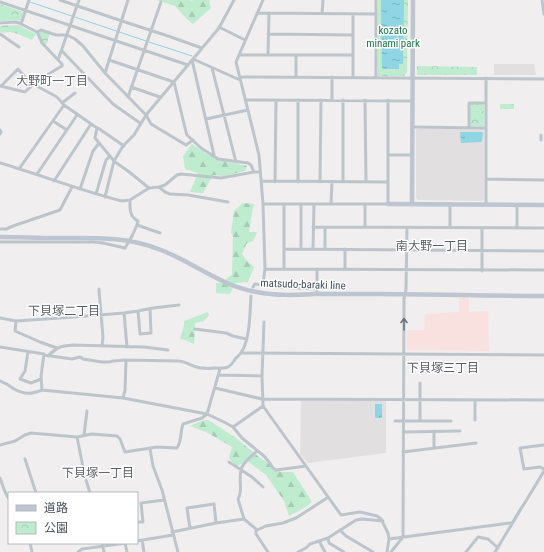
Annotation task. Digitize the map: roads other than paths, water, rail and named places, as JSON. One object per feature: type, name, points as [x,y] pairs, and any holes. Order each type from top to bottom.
[{"type":"main road","points":[[412,204],[413,0]]},
{"type":"main road","points":[[388,204],[544,205]]},
{"type":"main road","name":"matsudo-baraki line","points":[[0,237],[30,240],[113,238],[130,241],[162,250],[184,260],[223,282],[242,289],[269,294],[317,292],[544,296]]},
{"type":"street","points":[[21,24],[29,0]]},
{"type":"street","points":[[60,0],[202,48]]},
{"type":"street","points":[[58,60],[79,0]]},
{"type":"street","points":[[105,73],[128,0]]},
{"type":"street","points":[[105,197],[114,161],[160,97],[219,27],[234,0]]},
{"type":"street","points":[[263,0],[236,62],[259,155],[263,204],[265,269],[263,284]]},
{"type":"street","points":[[322,14],[323,0]]},
{"type":"street","points":[[376,0],[376,78]]},
{"type":"street","points":[[542,0],[544,14]]},
{"type":"street","points":[[0,2],[188,65]]},
{"type":"street","points":[[128,97],[160,2]]},
{"type":"street","points":[[257,13],[376,14]]},
{"type":"street","points":[[268,55],[269,14]]},
{"type":"street","points":[[353,14],[353,78]]},
{"type":"street","points":[[0,23],[16,22],[37,32],[42,43],[62,64],[62,66],[44,76],[25,92],[0,86]]},
{"type":"street","points":[[219,27],[245,40]]},
{"type":"street","points":[[37,32],[41,30],[67,35],[75,40],[83,46],[105,73],[146,115],[151,124],[186,145],[192,140]]},
{"type":"street","points":[[0,34],[19,47]]},
{"type":"street","points":[[268,34],[353,35]]},
{"type":"street","points":[[62,51],[113,104],[140,123]]},
{"type":"street","points":[[239,55],[353,55]]},
{"type":"street","points":[[296,55],[296,77]]},
{"type":"street","points":[[193,59],[212,68],[240,78],[332,77],[544,79]]},
{"type":"street","points":[[193,59],[214,155]]},
{"type":"street","points":[[109,60],[174,82]]},
{"type":"street","points":[[212,68],[236,162]]},
{"type":"street","points":[[0,86],[18,69],[32,85],[56,97],[77,115],[124,146]]},
{"type":"street","points":[[332,77],[332,100]]},
{"type":"street","points":[[486,78],[486,204]]},
{"type":"street","points":[[174,82],[186,132],[192,140],[200,148],[214,155],[218,159],[248,163],[251,165],[254,172]]},
{"type":"street","points":[[131,88],[160,97]]},
{"type":"street","points":[[19,169],[63,104],[75,93]]},
{"type":"street","points":[[246,100],[413,101]]},
{"type":"street","points":[[275,182],[276,100]]},
{"type":"street","points":[[298,100],[298,182]]},
{"type":"street","points":[[320,182],[321,100]]},
{"type":"street","points":[[343,100],[343,182]]},
{"type":"street","points":[[366,100],[366,182]]},
{"type":"street","points":[[263,204],[388,204],[388,100]]},
{"type":"street","points":[[469,128],[469,103],[486,103]]},
{"type":"street","points":[[206,119],[248,110]]},
{"type":"street","points":[[37,174],[77,115]]},
{"type":"street","points":[[53,120],[67,130]]},
{"type":"street","points":[[54,181],[91,124]]},
{"type":"street","points":[[97,128],[95,138],[114,161],[149,188]]},
{"type":"street","points":[[412,128],[486,128]]},
{"type":"street","points":[[0,130],[0,134]]},
{"type":"street","points":[[80,189],[93,151],[99,143]]},
{"type":"street","points":[[388,155],[412,155]]},
{"type":"street","points":[[96,194],[106,160],[110,156]]},
{"type":"street","points":[[0,163],[37,174],[72,187],[122,201],[130,200],[149,188],[164,185],[177,175],[181,174],[221,178],[260,172]]},
{"type":"street","points":[[486,179],[544,180]]},
{"type":"street","points":[[261,181],[388,182]]},
{"type":"street","points":[[331,204],[332,182]]},
{"type":"street","points":[[0,229],[6,229],[60,210],[72,187]]},
{"type":"street","points":[[159,187],[170,194],[188,195],[228,202]]},
{"type":"street","points":[[0,242],[30,240],[94,242],[125,248],[138,221],[131,216],[130,200]]},
{"type":"street","points":[[284,204],[284,269]]},
{"type":"street","points":[[301,204],[301,249]]},
{"type":"street","points":[[313,249],[314,204]]},
{"type":"street","points":[[365,204],[365,227]]},
{"type":"street","points":[[450,204],[450,228]]},
{"type":"street","points":[[517,204],[517,228]]},
{"type":"street","points":[[137,225],[160,233]]},
{"type":"street","points":[[313,227],[544,228]]},
{"type":"street","points":[[325,227],[325,249]]},
{"type":"street","points":[[391,552],[403,537],[404,299],[407,228]]},
{"type":"street","points":[[482,228],[482,270]]},
{"type":"street","points":[[284,249],[544,251]]},
{"type":"street","points":[[345,249],[345,269]]},
{"type":"street","points":[[265,269],[544,270]]},
{"type":"street","points":[[253,286],[255,284],[263,284],[317,292],[317,269]]},
{"type":"street","points":[[99,289],[103,337],[102,346]]},
{"type":"street","points":[[242,353],[249,321],[251,296]]},
{"type":"street","points":[[0,318],[16,321],[101,315],[179,305]]},
{"type":"street","points":[[138,311],[140,334],[152,333],[150,309]]},
{"type":"street","points":[[124,313],[127,347]]},
{"type":"street","points":[[16,321],[15,331],[57,348]]},
{"type":"street","points":[[264,322],[262,406],[341,515],[364,512],[377,516],[383,521],[389,539],[387,552]]},
{"type":"street","points":[[195,329],[226,333],[246,339]]},
{"type":"street","points":[[48,356],[61,346],[73,345],[144,347],[168,350]]},
{"type":"street","points":[[0,347],[44,354],[48,356],[72,358],[80,357],[83,359],[102,362],[109,362],[112,360],[179,361],[187,362],[198,368],[220,369],[230,366],[236,357],[242,353],[544,355]]},
{"type":"street","points":[[28,352],[25,372],[20,380],[31,383],[41,379]]},
{"type":"street","points":[[42,390],[41,379],[44,355]]},
{"type":"street","points":[[123,398],[125,390],[126,360]]},
{"type":"street","points":[[0,445],[15,441],[31,433],[77,437],[92,434],[117,436],[120,439],[125,452],[157,447],[177,448],[180,445],[182,427],[184,424],[202,418],[207,414],[220,369]]},
{"type":"street","points":[[219,375],[262,376]]},
{"type":"street","points":[[0,381],[16,390],[27,393],[34,393],[42,390],[123,398],[207,414],[233,427],[242,438],[276,470],[306,466]]},
{"type":"street","points":[[420,383],[420,420]]},
{"type":"street","points":[[215,388],[262,399],[544,400]]},
{"type":"street","points":[[475,400],[475,420]]},
{"type":"street","points":[[233,427],[262,406]]},
{"type":"street","points":[[84,435],[87,411]]},
{"type":"street","points":[[395,421],[451,421]]},
{"type":"street","points":[[434,431],[434,448]]},
{"type":"street","points":[[403,432],[460,431]]},
{"type":"street","points":[[77,437],[90,492]]},
{"type":"street","points":[[403,452],[476,443]]},
{"type":"street","points":[[495,552],[544,470],[540,467],[524,469],[520,448],[544,445]]},
{"type":"street","points":[[150,448],[153,466],[178,552]]},
{"type":"street","points":[[257,451],[242,466],[240,476],[240,496],[238,499],[244,519],[257,530],[256,534],[268,552]]},
{"type":"street","points":[[25,459],[36,492]]},
{"type":"street","points":[[229,462],[252,477],[263,487]]},
{"type":"street","points":[[0,478],[8,497]]},
{"type":"street","points":[[257,530],[296,518],[328,498]]},
{"type":"street","points":[[138,522],[143,522],[141,503],[164,500]]},
{"type":"street","points":[[190,528],[187,508],[214,504],[216,523]]},
{"type":"street","points":[[138,541],[190,528],[244,519]]},
{"type":"street","points":[[298,552],[310,544],[328,538],[356,520],[362,519],[383,521]]},
{"type":"street","points":[[389,539],[512,524]]},
{"type":"street","points":[[340,530],[346,536],[373,552]]},
{"type":"street","points":[[466,552],[478,537],[488,538],[498,548]]},
{"type":"street","points":[[328,538],[329,543],[344,552]]},
{"type":"street","points":[[142,540],[144,552]]},
{"type":"street","points":[[319,541],[325,552]]},
{"type":"street","points":[[78,552],[82,549],[114,544]]},
{"type":"street","points":[[103,545],[104,552]]},
{"type":"water","name":"kozato minami park","points":[[381,0],[404,0],[403,64],[399,64],[399,69],[383,69],[382,67]]},
{"type":"water","points":[[460,132],[482,132],[482,141],[461,143]]},
{"type":"water","points":[[375,404],[382,404],[382,418],[375,418]]},
{"type":"waterway","points":[[30,2],[146,41]]},
{"type":"waterway","points":[[149,42],[192,56]]},
{"type":"waterway","points":[[511,523],[522,505]]},
{"type":"district","name":"大野町一丁目","points":[[52,81]]},
{"type":"district","name":"南大野一丁目","points":[[432,246]]},
{"type":"district","name":"下貝塚二丁目","points":[[64,311]]},
{"type":"district","name":"下貝塚三丁目","points":[[443,368]]},
{"type":"district","name":"下貝塚一丁目","points":[[98,473]]}]
